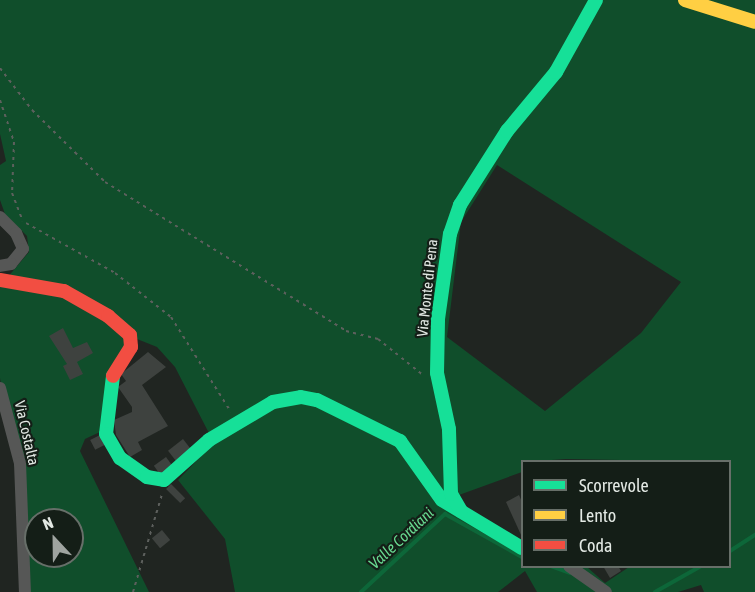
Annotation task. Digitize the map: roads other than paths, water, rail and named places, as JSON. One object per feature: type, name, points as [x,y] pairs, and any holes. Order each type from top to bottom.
[{"type":"street","name":"Via Monte di Pena","points":[[460,511],[452,494],[449,429],[437,373],[438,319],[450,234],[460,205],[507,131],[556,72],[597,0]]},
{"type":"street","points":[[685,0],[755,22]]},
{"type":"street","points":[[0,217],[16,233],[23,249],[11,264],[0,266]]},
{"type":"street","points":[[0,280],[64,291],[108,316],[130,335],[131,347],[113,374],[106,434],[120,458],[147,477],[164,480],[209,440],[284,399],[301,397],[331,406],[400,441],[442,500],[521,547]]},
{"type":"street","name":"Via Costalta","points":[[0,388],[20,463],[25,592]]},
{"type":"street","points":[[570,568],[606,592]]},
{"type":"waterway","name":"Valle Cordiani","points":[[361,592],[445,514],[521,556]]},
{"type":"waterway","name":"Valle Cordiani","points":[[731,550],[755,535]]},
{"type":"waterway","name":"Valle Cordiani","points":[[556,568],[570,573]]},
{"type":"waterway","name":"Valle Cordiani","points":[[655,592],[697,568]]}]
